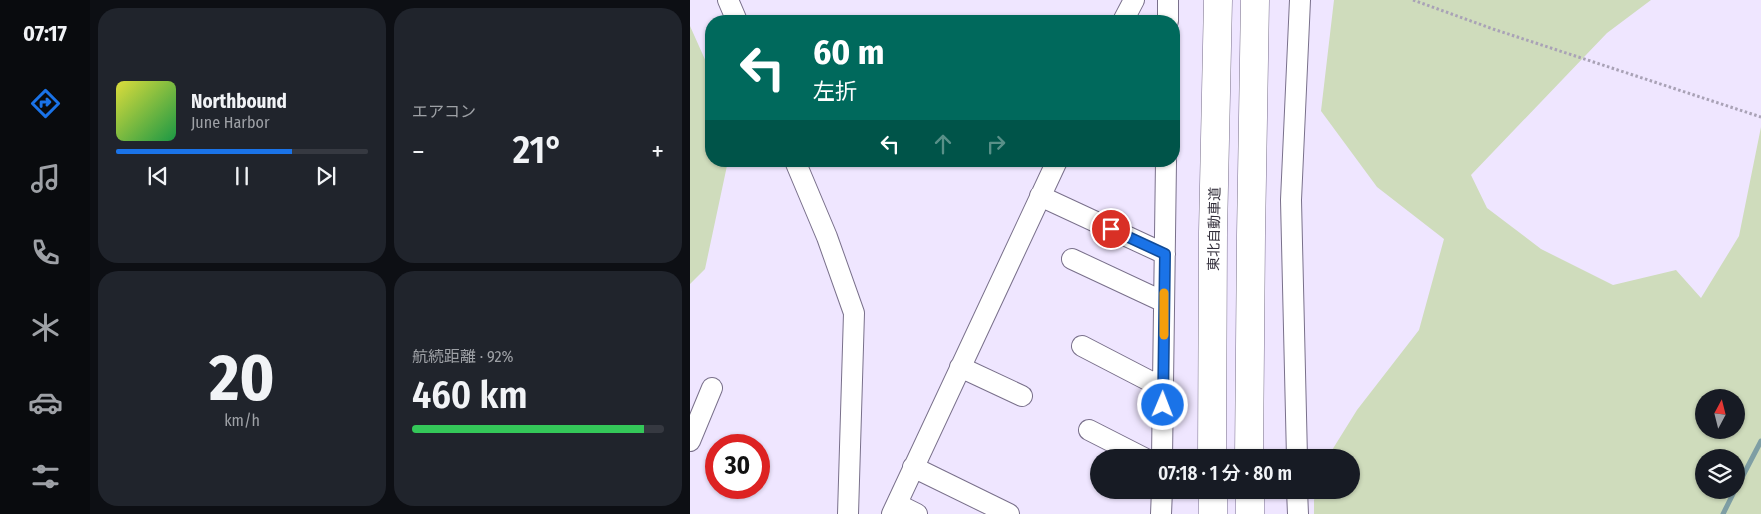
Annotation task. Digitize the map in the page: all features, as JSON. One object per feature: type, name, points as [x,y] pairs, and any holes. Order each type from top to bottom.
[{"type":"highway","name":"東北自動車道","points":[[1212,449],[1213,242],[1218,0]]},
{"type":"highway","points":[[1250,449],[1250,235],[1255,0]]},
{"type":"highway","points":[[1213,499],[1213,514]]},
{"type":"highway","points":[[1250,499],[1250,514]]},
{"type":"street","points":[[728,0],[734,15]]},
{"type":"street","points":[[1126,15],[1134,0]]},
{"type":"street","points":[[1168,0],[1168,15]]},
{"type":"street","points":[[1297,449],[1291,200],[1300,0]]},
{"type":"street","points":[[798,167],[827,237],[854,313],[848,514]]},
{"type":"street","points":[[917,514],[894,509],[1053,167]]},
{"type":"street","points":[[1162,449],[1166,167]]},
{"type":"street","points":[[1040,196],[1165,254]]},
{"type":"street","points":[[1072,259],[1164,302]]},
{"type":"street","points":[[1082,346],[1163,388]]},
{"type":"street","points":[[960,367],[1022,396]]},
{"type":"street","points":[[690,441],[712,388]]},
{"type":"street","points":[[1088,430],[1126,449]]},
{"type":"street","points":[[913,467],[1009,514]]},
{"type":"street","points":[[1161,514],[1162,499]]},
{"type":"street","points":[[1298,499],[1298,514]]},
{"type":"path","points":[[1413,0],[1492,29],[1761,117]]},
{"type":"green space","points":[[1334,0],[1651,0],[1607,33],[1471,175],[1487,208],[1541,249],[1613,285],[1676,270],[1701,298],[1739,236],[1761,127],[1761,514],[1314,514],[1314,499],[1360,499],[1360,449],[1333,449],[1357,410],[1419,330],[1444,239],[1377,187],[1321,111]]},
{"type":"green space","points":[[690,26],[705,60],[705,167],[727,167],[705,269],[690,284]]},
{"type":"waterway","points":[[1745,472],[1761,441]]},
{"type":"waterway","points":[[1723,514],[1730,499]]},
{"type":"slow traffic","points":[[1164,293],[1164,335]]},
{"type":"route","points":[[1111,229],[1165,254],[1163,405]]}]
